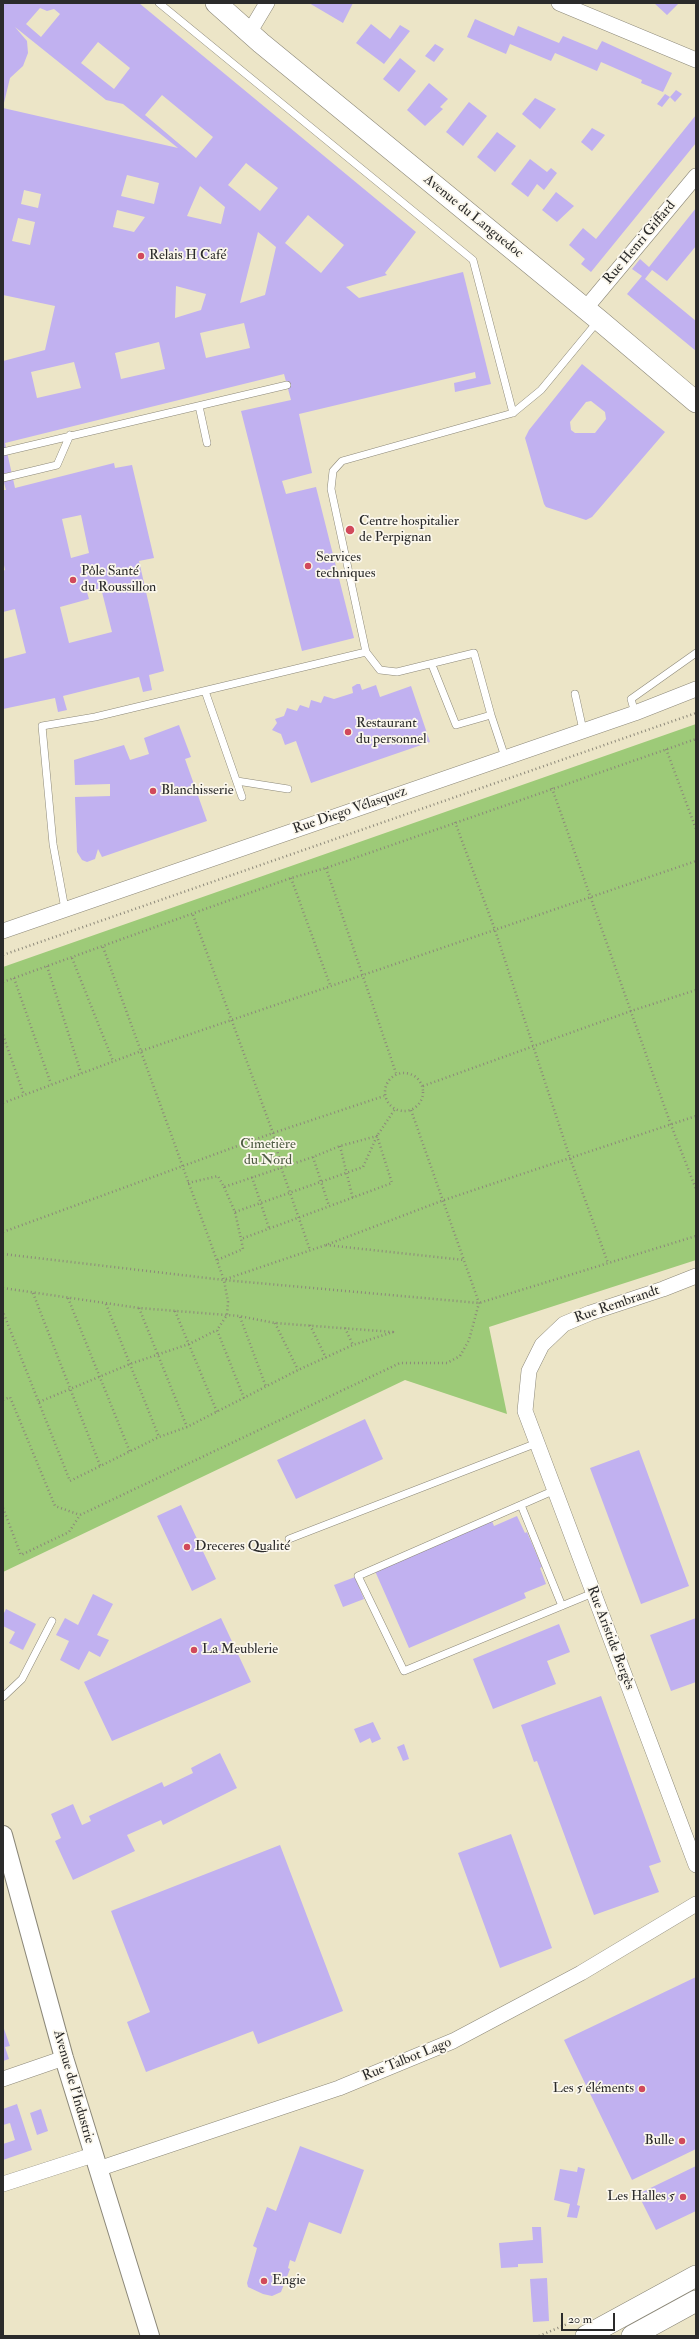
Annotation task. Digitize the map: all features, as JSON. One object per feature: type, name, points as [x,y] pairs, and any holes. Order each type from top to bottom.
[{"type":"main road","name":"Avenue du Languedoc","points":[[210,3],[249,33],[592,314],[696,402]]},
{"type":"main road","name":"Avenue du Languedoc","points":[[216,3],[249,33]]},
{"type":"main road","points":[[586,2336],[696,2276]]},
{"type":"main road","points":[[632,2336],[696,2301]]},
{"type":"street","points":[[249,33],[267,3]]},
{"type":"street","points":[[559,3],[696,60]]},
{"type":"street","name":"Rue Henri Giffard","points":[[592,314],[696,176]]},
{"type":"street","name":"Rue Diego Vélasquez","points":[[3,931],[635,713],[696,689]]},
{"type":"street","name":"Rue Rembrandt","points":[[525,1411],[529,1372],[542,1344],[564,1324],[590,1313],[663,1289],[696,1276]]},
{"type":"street","name":"Rue Aristide Bergès","points":[[525,1411],[696,1865]]},
{"type":"street","name":"Avenue de l'Industrie","points":[[3,1835],[64,2058],[150,2336]]},
{"type":"street","name":"Rue Talbot Lago","points":[[3,2184],[95,2162],[339,2088],[453,2041],[581,1973],[696,1904]]},
{"type":"street","points":[[3,2079],[64,2058]]},
{"type":"lane","points":[[159,3],[473,260],[514,413]]},
{"type":"lane","points":[[505,757],[491,715],[474,653],[397,672],[380,670],[366,652],[331,489],[333,471],[342,461],[514,413],[541,390],[592,314]]},
{"type":"lane","points":[[3,452],[70,434],[287,385]]},
{"type":"lane","points":[[198,406],[207,443]]},
{"type":"lane","points":[[3,478],[57,465],[70,434]]},
{"type":"lane","points":[[65,909],[53,844],[42,726],[95,717],[366,652]]},
{"type":"lane","points":[[635,713],[631,699],[696,653]]},
{"type":"lane","points":[[432,664],[456,725],[491,715]]},
{"type":"lane","points":[[205,691],[242,797]]},
{"type":"lane","points":[[575,694],[583,730]]},
{"type":"lane","points":[[237,781],[288,789]]},
{"type":"lane","points":[[289,1539],[537,1443]]},
{"type":"lane","points":[[555,1490],[358,1576],[404,1671],[593,1593]]},
{"type":"lane","points":[[521,1505],[562,1606]]},
{"type":"lane","points":[[3,1697],[22,1679],[52,1621]]},
{"type":"path","points":[[3,955],[696,713]]},
{"type":"path","points":[[3,982],[291,878],[326,868],[696,739]]},
{"type":"path","points":[[666,750],[696,829]]},
{"type":"path","points":[[552,788],[671,1125],[696,1189]]},
{"type":"path","points":[[455,822],[495,930],[570,1158],[608,1263]]},
{"type":"path","points":[[3,1103],[140,1051],[696,860]]},
{"type":"path","points":[[326,868],[364,974],[396,1073]]},
{"type":"path","points":[[291,878],[330,985]]},
{"type":"path","points":[[193,914],[230,1020],[273,1133],[281,1167],[290,1194],[300,1216],[310,1250]]},
{"type":"path","points":[[39,1402],[130,1364],[158,1356],[189,1344],[217,1330],[227,1316],[228,1302],[224,1280],[188,1183],[184,1166],[140,1051],[103,947]]},
{"type":"path","points":[[72,958],[113,1062]]},
{"type":"path","points":[[47,966],[81,1073]]},
{"type":"path","points":[[14,978],[51,1084]]},
{"type":"path","points":[[423,1086],[631,1011],[696,990]]},
{"type":"path","points":[[3,1035],[24,1095]]},
{"type":"path","points":[[396,1073],[413,1074],[423,1086],[421,1101],[410,1110],[395,1109],[384,1096],[387,1082],[396,1073]]},
{"type":"path","points":[[3,1232],[273,1133],[384,1096]]},
{"type":"path","points":[[235,1212],[290,1194],[363,1167],[377,1136],[395,1109]]},
{"type":"path","points":[[3,1508],[21,1555],[69,1532],[80,1515],[400,1363],[447,1363],[460,1356],[469,1340],[479,1303],[444,1200],[410,1110]]},
{"type":"path","points":[[224,1280],[326,1245],[444,1200],[696,1116]]},
{"type":"path","points":[[224,1187],[313,1157],[340,1146],[377,1136]]},
{"type":"path","points":[[241,1238],[392,1183],[377,1136]]},
{"type":"path","points":[[340,1146],[353,1198]]},
{"type":"path","points":[[313,1157],[329,1206]]},
{"type":"path","points":[[188,1183],[218,1176],[235,1212],[243,1249],[217,1260]]},
{"type":"path","points":[[252,1177],[259,1203],[269,1228]]},
{"type":"path","points":[[3,1254],[224,1280],[479,1303],[696,1236]]},
{"type":"path","points":[[326,1245],[464,1260]]},
{"type":"path","points":[[3,1288],[139,1308],[239,1316],[275,1323],[393,1332],[353,1346],[298,1370],[187,1427],[159,1437],[101,1468],[70,1481],[3,1312]]},
{"type":"path","points":[[33,1293],[101,1468]]},
{"type":"path","points":[[68,1298],[130,1452]]},
{"type":"path","points":[[106,1304],[159,1437]]},
{"type":"path","points":[[139,1308],[187,1427]]},
{"type":"path","points":[[175,1311],[217,1412]]},
{"type":"path","points":[[239,1316],[266,1387]]},
{"type":"path","points":[[275,1323],[298,1370]]},
{"type":"path","points":[[310,1325],[326,1358]]},
{"type":"path","points":[[345,1328],[353,1346]]},
{"type":"path","points":[[217,1330],[244,1398]]},
{"type":"path","points":[[3,1400],[10,1397],[55,1506],[80,1515]]},
{"type":"green space","name":"Cimetière du Nord","points":[[696,724],[696,1260],[489,1327],[507,1414],[405,1380],[3,1572],[3,967]]},
{"type":"building","points":[[3,3],[139,3],[416,232],[385,273],[387,275],[346,287],[359,298],[463,272],[491,384],[455,392],[454,383],[476,378],[475,372],[299,414],[312,473],[282,481],[286,494],[316,487],[354,638],[302,651],[241,411],[291,400],[284,374],[5,443],[15,488],[114,463],[115,468],[132,465],[154,558],[139,561],[164,671],[149,675],[152,690],[143,692],[139,677],[63,696],[67,710],[58,712],[55,698],[3,709],[3,659],[26,653],[15,609],[3,612],[3,571],[5,570],[3,560],[3,490],[6,490],[3,479],[3,361],[45,350],[55,306],[3,295],[3,108],[178,148],[123,104],[106,100],[15,27],[27,41],[28,53],[23,66],[10,78],[3,107]],"holes":[[[40,8],[47,11],[54,9],[60,14],[41,37],[26,24]],[[98,42],[130,68],[114,89],[81,63]],[[162,95],[213,137],[196,158],[145,115]],[[246,163],[278,188],[260,211],[228,185]],[[127,175],[159,183],[154,204],[121,196]],[[200,186],[225,207],[221,224],[187,216]],[[24,190],[41,194],[38,208],[21,204]],[[117,210],[145,217],[134,232],[113,227]],[[308,215],[344,245],[321,273],[285,243]],[[18,218],[35,222],[30,245],[12,241]],[[258,232],[276,247],[265,295],[240,303]],[[176,286],[206,294],[201,310],[175,318]],[[244,323],[250,348],[206,358],[200,333]],[[159,342],[165,369],[121,379],[115,353]],[[74,362],[81,388],[37,398],[31,372]],[[81,515],[89,553],[71,558],[62,519]],[[101,588],[112,632],[69,643],[60,607],[89,599],[87,592]]]},
{"type":"building","points":[[309,3],[353,3],[343,23]]},
{"type":"building","points":[[654,3],[679,3],[667,15]]},
{"type":"building","points":[[475,19],[514,36],[518,26],[559,43],[563,36],[597,50],[602,41],[672,73],[663,92],[641,83],[642,80],[601,62],[597,71],[555,53],[551,61],[510,44],[506,54],[467,37]]},
{"type":"building","points":[[371,24],[390,39],[400,25],[410,31],[384,64],[356,43]]},
{"type":"building","points":[[435,44],[444,49],[434,62],[425,56]]},
{"type":"building","points":[[400,58],[416,71],[399,92],[383,79]]},
{"type":"building","points":[[429,83],[448,99],[440,107],[443,109],[425,126],[407,110]]},
{"type":"building","points":[[676,90],[682,94],[675,102],[670,97]]},
{"type":"building","points":[[665,94],[670,97],[662,107],[657,104]]},
{"type":"building","points":[[535,98],[556,109],[540,129],[522,114]]},
{"type":"building","points":[[469,102],[487,116],[463,146],[446,132]]},
{"type":"building","points":[[696,115],[696,143],[591,272],[581,264],[585,259],[569,245],[583,228],[596,239]]},
{"type":"building","points":[[592,128],[605,135],[592,151],[581,142]]},
{"type":"building","points":[[497,132],[516,146],[495,172],[477,157]]},
{"type":"building","points":[[530,159],[547,172],[551,168],[557,173],[544,190],[537,184],[528,197],[511,184]]},
{"type":"building","points":[[556,192],[574,206],[557,222],[542,210]]},
{"type":"building","points":[[696,208],[696,246],[667,281],[652,270],[645,279],[696,321],[696,351],[627,294],[642,276],[632,269],[640,259],[649,267]]},
{"type":"building","points":[[582,364],[665,432],[592,517],[586,520],[546,507],[544,504],[525,438],[529,430]],"holes":[[[591,401],[605,412],[606,419],[595,433],[575,433],[571,430],[570,422],[586,402]]]},
{"type":"building","points":[[360,684],[362,690],[376,685],[380,697],[411,686],[430,742],[311,783],[296,741],[285,745],[281,734],[272,730],[277,723],[275,719],[284,716],[287,708],[297,711],[300,705],[309,708],[311,700],[321,703],[324,696],[334,699],[353,693],[352,687]]},
{"type":"building","name":"Blanchisserie","points":[[179,725],[191,757],[185,759],[207,821],[102,857],[98,849],[95,859],[87,862],[82,860],[77,852],[75,797],[110,796],[110,784],[75,785],[74,760],[124,745],[130,760],[149,754],[144,738]]},
{"type":"building","points":[[365,1419],[383,1459],[296,1499],[277,1460]]},
{"type":"building","points":[[639,1450],[689,1586],[641,1604],[590,1468]]},
{"type":"building","name":"Dreceres Qualité","points":[[181,1505],[216,1579],[192,1591],[157,1516]]},
{"type":"building","points":[[517,1516],[525,1533],[527,1532],[542,1567],[540,1568],[546,1584],[524,1593],[526,1598],[409,1648],[375,1571],[492,1521],[494,1526]]},
{"type":"building","points":[[355,1577],[364,1599],[343,1607],[334,1585]]},
{"type":"building","points":[[93,1594],[113,1604],[97,1635],[109,1640],[100,1657],[89,1651],[79,1670],[60,1660],[69,1641],[56,1635],[65,1618],[78,1625]]},
{"type":"building","points":[[6,1609],[36,1624],[23,1650],[9,1643],[15,1632],[3,1626],[3,1615]]},
{"type":"building","name":"La Meublerie","points":[[221,1618],[251,1682],[112,1741],[84,1682]]},
{"type":"building","points":[[696,1618],[696,1682],[671,1691],[650,1635]]},
{"type":"building","points":[[559,1624],[570,1652],[547,1661],[556,1684],[493,1709],[473,1659]]},
{"type":"building","points":[[601,1696],[661,1862],[649,1866],[659,1892],[594,1915],[537,1761],[534,1762],[521,1725]]},
{"type":"building","points":[[373,1722],[381,1739],[372,1743],[370,1738],[360,1743],[354,1729]]},
{"type":"building","points":[[404,1744],[409,1759],[403,1761],[397,1747]]},
{"type":"building","points":[[220,1753],[237,1788],[163,1825],[161,1820],[127,1835],[135,1851],[73,1880],[55,1841],[61,1838],[51,1814],[73,1804],[82,1825],[91,1821],[89,1816],[162,1782],[164,1787],[193,1773],[191,1768]]},
{"type":"building","points":[[511,1834],[552,1948],[500,1968],[458,1853]]},
{"type":"building","points":[[280,1845],[343,2011],[258,2044],[253,2031],[146,2072],[127,2022],[150,2012],[111,1911]]},
{"type":"building","name":"Les 5 éléments","points":[[696,1977],[696,2149],[632,2180],[564,2040]]},
{"type":"building","points":[[3,2026],[10,2046],[5,2047],[9,2059],[3,2061]]},
{"type":"building","points":[[17,2104],[32,2150],[3,2160],[3,2144],[15,2140],[10,2123],[3,2125],[3,2109]]},
{"type":"building","points":[[41,2109],[48,2131],[37,2135],[30,2113]]},
{"type":"building","points":[[300,2146],[364,2170],[341,2234],[309,2222],[295,2262],[290,2260],[288,2268],[290,2269],[281,2292],[272,2296],[263,2294],[248,2287],[247,2283],[257,2248],[253,2246],[267,2207],[276,2211]]},
{"type":"building","points":[[696,2166],[696,2211],[656,2230],[638,2194]]},
{"type":"building","points":[[578,2167],[585,2169],[577,2205],[580,2206],[577,2218],[567,2217],[570,2204],[554,2200],[560,2169],[577,2172]]},
{"type":"building","points":[[532,2227],[541,2227],[543,2263],[518,2264],[518,2267],[501,2268],[499,2243],[533,2240]]},
{"type":"building","points":[[547,2278],[549,2321],[533,2322],[530,2279]]},
{"type":"place","name":"Relais H Café","points":[[141,256]]},
{"type":"place","name":"Centre hospitalier de Perpignan","points":[[350,530]]},
{"type":"place","name":"Services techniques","points":[[308,566]]},
{"type":"place","name":"Pôle Santé du Roussillon","points":[[73,580]]},
{"type":"place","name":"Restaurant du personnel","points":[[348,732]]},
{"type":"place","name":"Blanchisserie","points":[[153,791]]},
{"type":"place","name":"Dreceres Qualité","points":[[187,1547]]},
{"type":"place","name":"La Meublerie","points":[[194,1650]]},
{"type":"place","name":"Les 5 éléments","points":[[642,2089]]},
{"type":"place","name":"Bulle","points":[[682,2141]]},
{"type":"place","name":"Les Halles 5","points":[[683,2197]]},
{"type":"place","name":"Engie","points":[[264,2281]]}]
